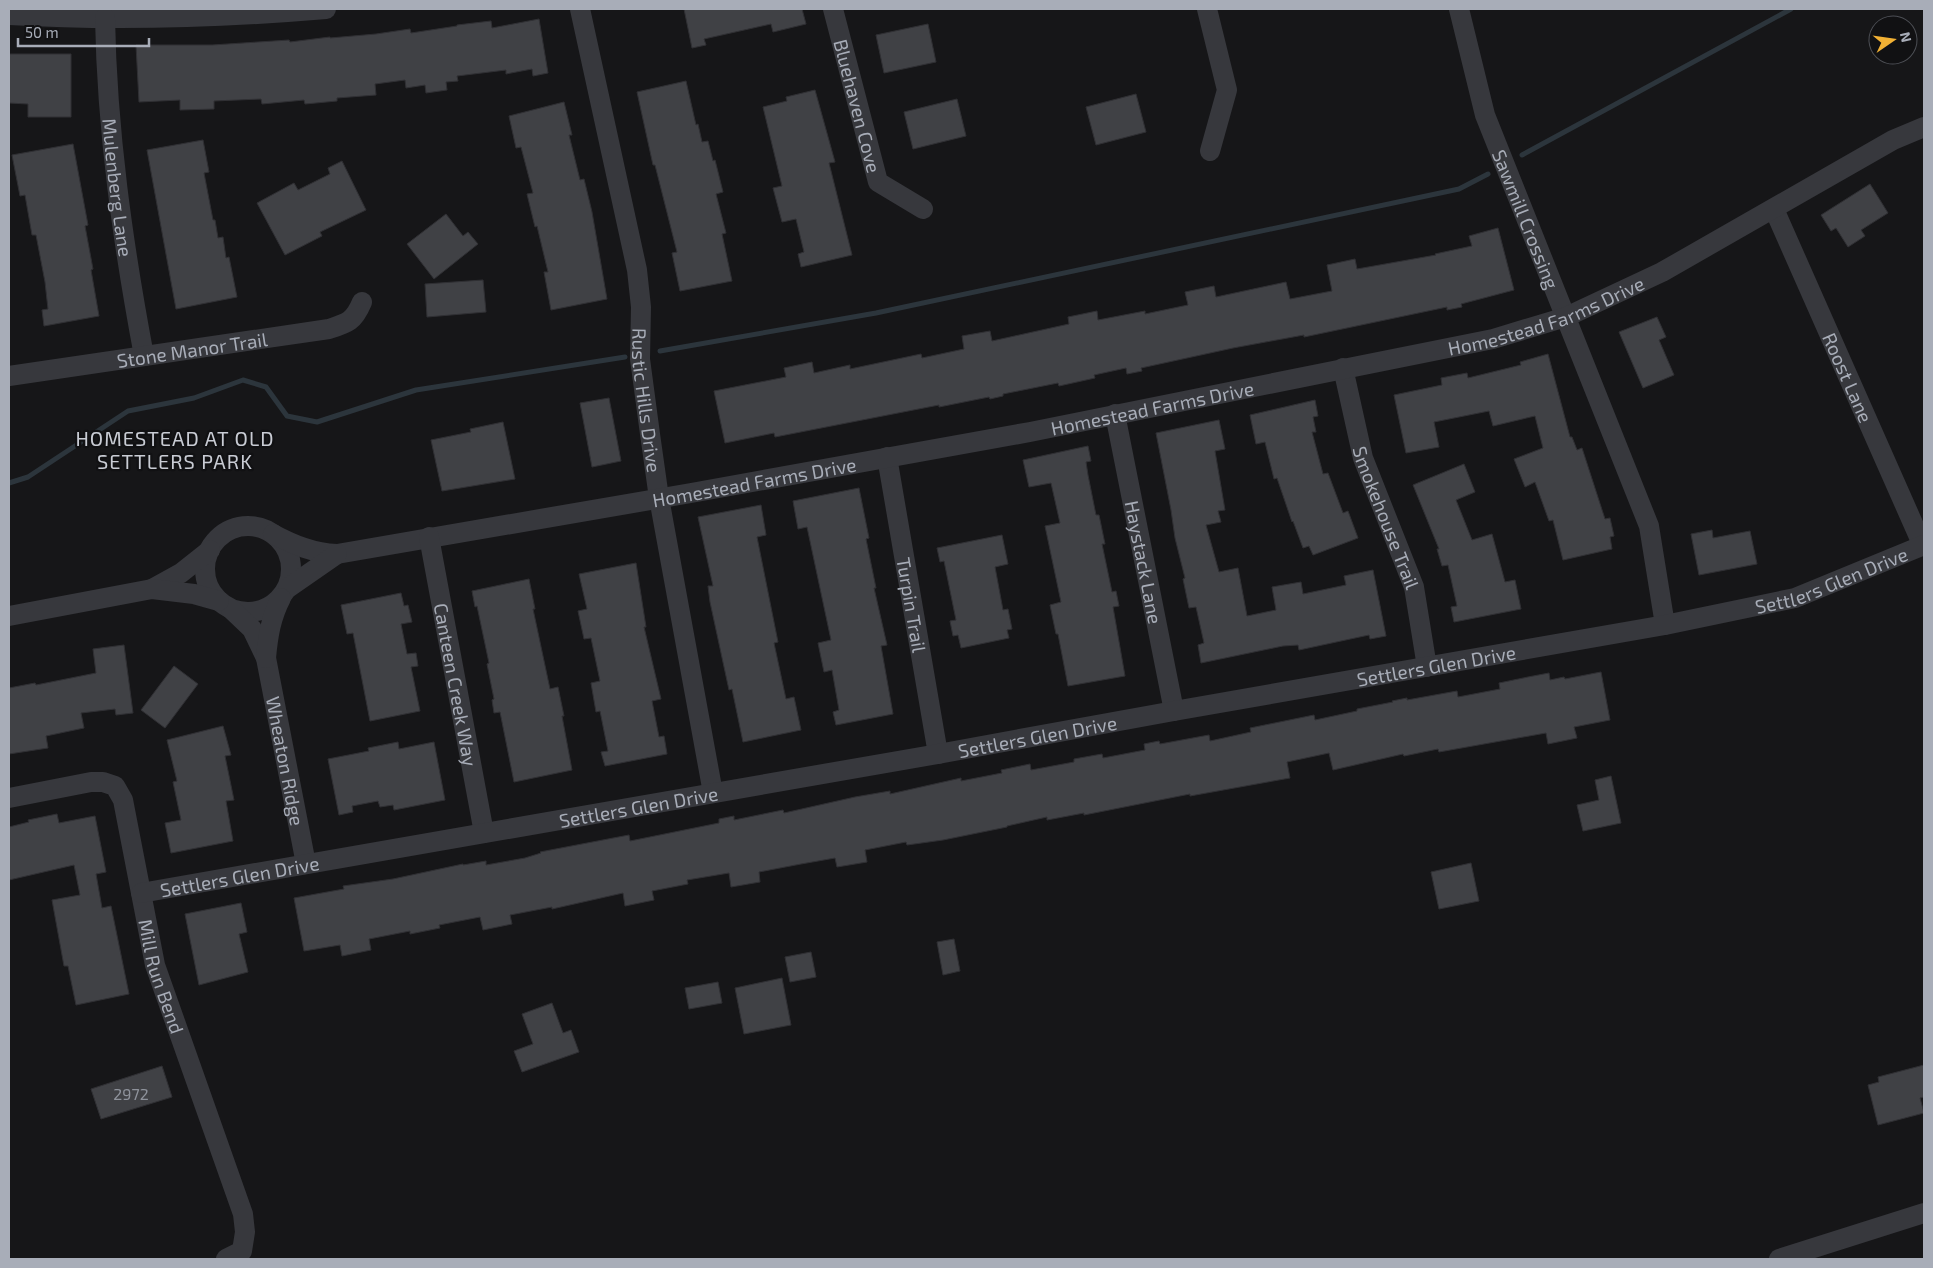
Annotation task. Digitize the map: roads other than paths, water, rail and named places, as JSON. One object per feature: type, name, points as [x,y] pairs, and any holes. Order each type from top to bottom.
[{"type":"street","points":[[9,15],[165,19],[222,17],[326,9]]},
{"type":"street","name":"Rustic Hills Drive","points":[[580,9],[637,270],[641,307],[640,360],[659,498],[713,792]]},
{"type":"street","name":"Bluehaven Cove","points":[[833,9],[878,182],[923,209]]},
{"type":"street","points":[[1207,9],[1227,90],[1210,151]]},
{"type":"street","name":"Sawmill Crossing","points":[[1459,9],[1485,115],[1649,526],[1665,625]]},
{"type":"street","name":"Mulenberg Lane","points":[[105,18],[108,109],[131,284],[144,356]]},
{"type":"street","name":"Homestead Farms Drive","points":[[152,589],[181,573],[210,550],[219,538],[231,530],[245,526],[260,528],[310,550],[337,554],[888,457],[1493,339],[1566,317],[1662,272],[1893,140],[1924,127]]},
{"type":"street","name":"Roost Lane","points":[[1774,209],[1924,546]]},
{"type":"street","name":"Stone Manor Trail","points":[[9,376],[329,330],[348,323],[355,316],[362,302]]},
{"type":"street","name":"Smokehouse Trail","points":[[1343,368],[1363,458],[1414,587],[1426,668]]},
{"type":"street","name":"Haystack Lane","points":[[1115,414],[1174,711]]},
{"type":"street","name":"Turpin Trail","points":[[888,457],[938,754]]},
{"type":"street","points":[[273,534],[283,544],[289,558],[291,572],[284,593]]},
{"type":"street","name":"Canteen Creek Way","points":[[429,537],[484,833]]},
{"type":"street","name":"Settlers Glen Drive","points":[[141,893],[1665,625],[1795,598],[1924,546]]},
{"type":"street","points":[[210,550],[206,564],[206,577],[211,590],[225,605]]},
{"type":"street","name":"Homestead Farms Drive","points":[[9,616],[152,589],[194,594],[244,612],[257,612],[270,607],[284,593],[337,554]]},
{"type":"street","name":"Wheaton Ridge","points":[[266,658],[273,613],[284,593]]},
{"type":"street","name":"Wheaton Ridge","points":[[225,605],[252,629],[266,658],[306,864]]},
{"type":"street","name":"Mill Run Bend","points":[[9,798],[91,782],[104,782],[115,786],[123,800],[155,965],[244,1214],[245,1232],[242,1251],[226,1259]]},
{"type":"street","points":[[1779,1259],[1924,1213]]},
{"type":"waterway","points":[[1522,155],[1791,9]]},
{"type":"waterway","points":[[660,351],[876,313],[1459,189],[1488,174]]},
{"type":"waterway","points":[[9,483],[28,477],[128,411],[194,398],[243,380],[266,387],[287,416],[317,422],[416,390],[625,357]]},
{"type":"district","name":"HOMESTEAD AT OLD SETTLERS PARK","points":[[175,450]]}]
